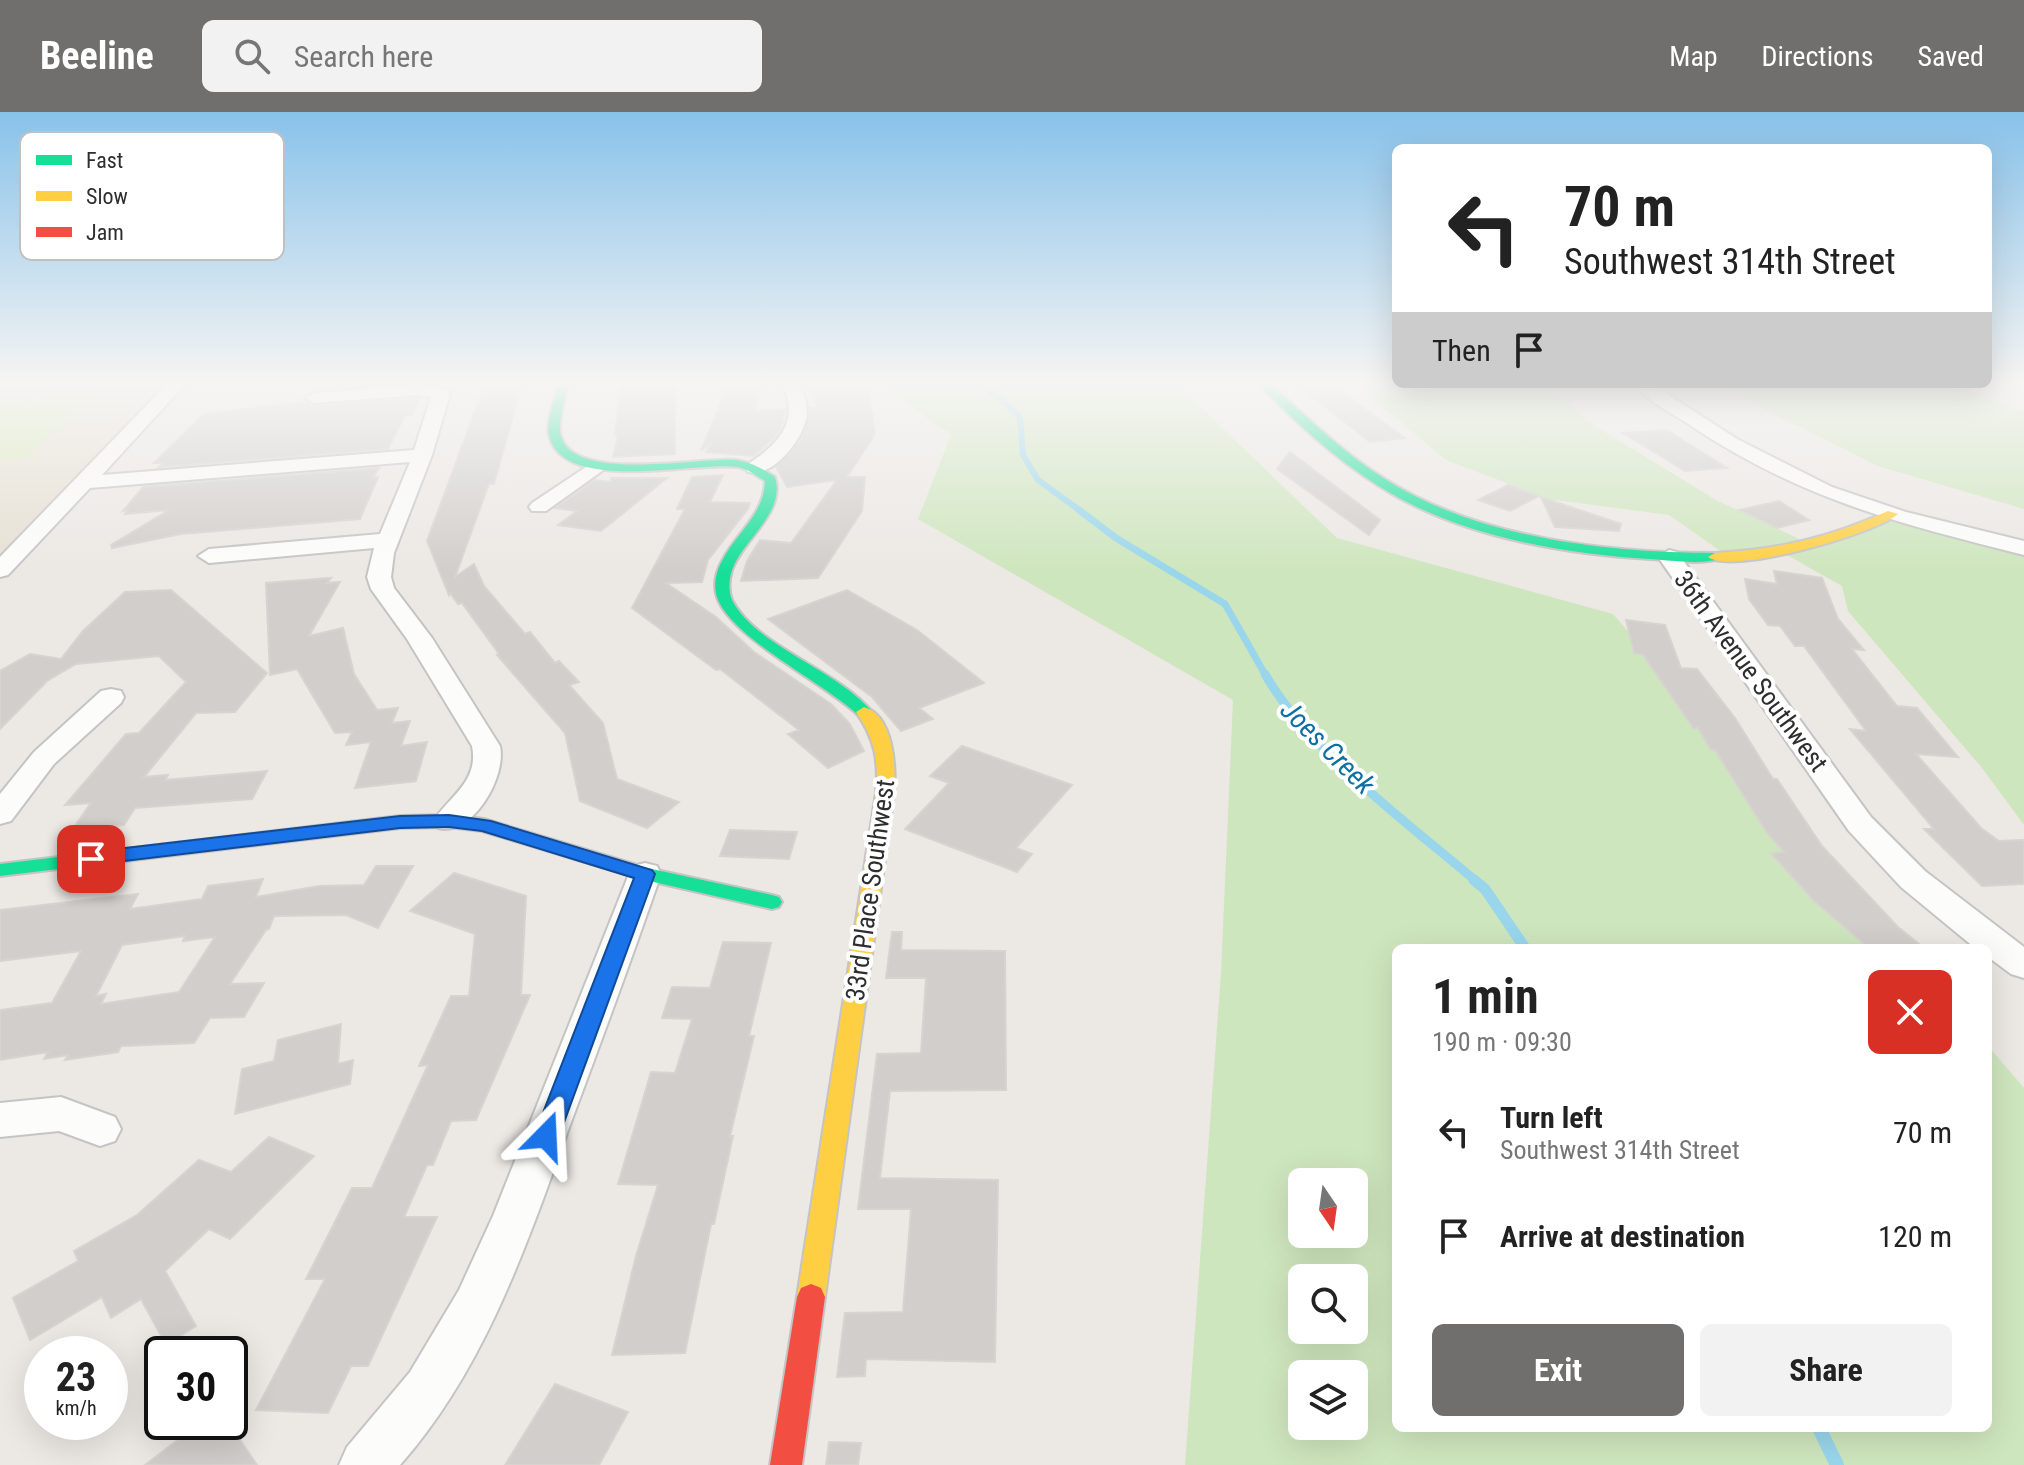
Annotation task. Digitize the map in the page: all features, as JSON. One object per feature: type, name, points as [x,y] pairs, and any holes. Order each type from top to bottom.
[{"type":"street","points":[[0,570],[120,444]]},
{"type":"street","points":[[425,444],[379,566],[383,589],[427,651],[486,746],[491,760],[487,775],[449,821]]},
{"type":"street","points":[[556,444],[569,459],[595,467],[696,462],[755,468],[774,455],[783,444]]},
{"type":"street","name":"36th Avenue Southwest","points":[[1336,444],[1396,491],[1483,524],[1571,545],[1669,557],[1860,824],[1913,879],[2024,965]]},
{"type":"street","points":[[1735,444],[1826,491],[1892,514],[2024,548]]},
{"type":"street","points":[[84,482],[422,455]]},
{"type":"street","points":[[539,507],[595,467]]},
{"type":"street","name":"33rd Place Southwest","points":[[755,468],[771,482],[772,496],[764,515],[723,566],[720,581],[723,599],[744,622],[866,715],[882,738],[886,757],[885,793],[786,1465]]},
{"type":"street","points":[[1669,557],[1729,557],[1814,546],[1892,514]]},
{"type":"street","points":[[209,556],[389,540]]},
{"type":"street","points":[[0,814],[44,758],[111,697]]},
{"type":"street","points":[[0,870],[387,823],[449,821],[484,825],[645,874],[772,902]]},
{"type":"street","points":[[365,1465],[388,1442],[433,1383],[472,1315],[502,1253],[645,874]]},
{"type":"street","points":[[0,1120],[61,1114],[100,1129]]},
{"type":"shaded area","points":[[0,444],[120,444],[0,570]]},
{"type":"green space","points":[[0,444],[40,444],[33,451],[39,453],[23,459],[0,460]]},
{"type":"green space","points":[[947,444],[1239,444],[1337,538],[1613,614],[1900,944],[1392,944],[1392,1432],[1992,1432],[1992,1051],[2024,1088],[2024,1465],[1185,1465],[1221,973],[1233,700],[918,519]]},
{"type":"green space","points":[[1427,444],[1625,444],[1716,500],[1814,546],[1892,514],[2024,548],[2024,825],[1982,768],[1848,611],[1842,586],[1780,551],[1729,557],[1669,515],[1548,499],[1446,460]]},
{"type":"green space","points":[[1834,444],[2024,444],[2024,509],[1878,466]]},
{"type":"building","points":[[173,444],[390,444],[388,449],[159,467],[163,463],[154,463]]},
{"type":"building","points":[[463,444],[505,444],[494,484],[489,484],[455,577],[474,564],[484,586],[525,634],[530,632],[555,663],[559,661],[579,682],[569,685],[603,723],[617,779],[679,802],[647,828],[580,801],[565,733],[497,655],[462,603],[458,604],[449,595],[427,541]]},
{"type":"building","points":[[616,444],[675,444],[675,454],[613,457]]},
{"type":"building","points":[[711,444],[767,444],[754,456],[706,452]]},
{"type":"building","points":[[796,444],[868,444],[847,477],[865,477],[862,511],[818,578],[741,581],[747,561],[760,540],[791,543],[837,480],[787,487],[776,467]]},
{"type":"building","points":[[1641,444],[1689,444],[1727,468],[1685,471]]},
{"type":"building","points":[[1290,452],[1380,520],[1369,535],[1277,469]]},
{"type":"building","points":[[379,468],[360,519],[181,534],[112,548],[111,545],[169,510],[125,514],[128,510],[123,511],[143,487]]},
{"type":"building","points":[[723,475],[710,502],[750,503],[748,509],[708,560],[702,582],[666,583],[716,617],[754,652],[831,704],[850,724],[864,751],[828,768],[788,734],[799,730],[720,669],[716,670],[632,608],[685,509],[677,509],[692,477]]},
{"type":"building","points":[[611,478],[667,478],[601,531],[558,525],[577,511],[555,508],[594,480],[611,482]]},
{"type":"building","points":[[1508,485],[1539,496],[1510,511],[1478,500]]},
{"type":"building","points":[[1541,497],[1621,524],[1619,531],[1555,527]]},
{"type":"building","points":[[1779,501],[1809,520],[1777,528],[1739,510]]},
{"type":"building","points":[[1774,571],[1822,578],[1838,619],[1864,650],[1852,649],[1897,706],[1917,708],[1958,757],[1916,754],[1981,828],[1999,841],[2024,840],[2024,884],[1982,886],[1924,829],[1934,829],[1850,729],[1866,731],[1804,646],[1795,646],[1780,626],[1768,625],[1749,599],[1745,579],[1777,584]]},
{"type":"building","points":[[331,578],[327,583],[340,582],[309,636],[343,628],[354,674],[377,710],[398,708],[392,723],[410,721],[401,746],[427,742],[416,781],[355,788],[371,742],[346,745],[352,732],[335,733],[297,669],[270,675],[266,583]]},
{"type":"building","points":[[171,590],[267,673],[235,712],[196,713],[144,777],[168,775],[165,780],[267,771],[252,799],[135,808],[124,825],[72,830],[91,803],[65,805],[126,734],[139,733],[186,682],[159,656],[76,664],[47,681],[0,729],[0,671],[30,654],[61,659],[83,631],[125,592]]},
{"type":"building","points":[[847,590],[917,630],[984,683],[919,708],[933,719],[901,731],[872,697],[768,619]]},
{"type":"building","points":[[1626,620],[1665,625],[1681,668],[1697,669],[1735,718],[1773,779],[1777,779],[1822,846],[1898,927],[1919,944],[1864,944],[1814,901],[1771,853],[1784,852],[1767,833],[1715,750],[1711,750],[1697,727],[1694,729],[1643,655],[1634,653]]},
{"type":"building","points":[[962,746],[1072,785],[1016,848],[1032,854],[1017,872],[905,829],[949,783],[930,776]]},
{"type":"building","points":[[730,830],[797,832],[789,859],[720,856]]},
{"type":"building","points":[[376,866],[413,866],[378,928],[346,915],[274,916],[269,929],[230,984],[264,983],[244,1017],[210,1018],[194,1043],[121,1046],[118,1052],[65,1060],[68,1055],[44,1059],[48,1052],[0,1060],[0,1010],[52,1003],[81,951],[0,961],[0,910],[138,894],[130,909],[202,899],[208,886],[263,879],[256,897],[319,886],[364,885]],"holes":[[[185,936],[183,941],[215,937],[179,992],[101,1004],[106,994],[96,996],[122,945]]]},
{"type":"building","points":[[454,873],[526,896],[521,995],[530,995],[476,1120],[451,1121],[433,1165],[427,1165],[404,1217],[437,1217],[368,1366],[351,1366],[328,1413],[256,1410],[325,1279],[306,1279],[352,1188],[372,1188],[428,1065],[419,1066],[451,996],[469,996],[475,934],[410,911]]},
{"type":"building","points":[[892,932],[902,932],[901,950],[1005,951],[1006,1090],[890,1091],[880,1178],[998,1180],[995,1362],[866,1359],[865,1376],[837,1377],[845,1313],[903,1312],[911,1209],[858,1209],[877,1054],[921,1053],[926,978],[886,978]]},
{"type":"building","points":[[723,942],[771,943],[749,1036],[754,1036],[685,1353],[612,1355],[636,1256],[658,1185],[618,1184],[651,1072],[675,1073],[692,1019],[662,1018],[672,987],[710,988]]},
{"type":"building","points":[[341,1024],[338,1064],[353,1060],[350,1084],[235,1114],[242,1069],[274,1061],[278,1040]]},
{"type":"building","points":[[269,1137],[314,1156],[230,1239],[209,1229],[165,1271],[196,1326],[180,1336],[161,1336],[141,1299],[111,1318],[102,1297],[37,1336],[28,1336],[13,1298],[78,1261],[74,1251],[137,1215],[199,1160],[231,1172]]},
{"type":"building","points":[[555,1384],[628,1412],[599,1465],[505,1465]]},
{"type":"building","points":[[178,1440],[240,1440],[257,1465],[145,1465]]},
{"type":"building","points":[[829,1442],[861,1443],[858,1465],[826,1465]]},
{"type":"waterway","name":"Joes Creek","points":[[1022,444],[1023,455],[1038,480],[1082,512]]},
{"type":"waterway","name":"Joes Creek","points":[[1079,510],[1116,538],[1225,604],[1266,676]]},
{"type":"waterway","name":"Joes Creek","points":[[1265,674],[1284,702],[1333,758],[1477,882]]},
{"type":"waterway","name":"Joes Creek","points":[[1474,880],[1485,889],[1522,944]]},
{"type":"waterway","name":"Joes Creek","points":[[1821,1432],[1837,1465]]},
{"type":"traffic: fast","points":[[559,444],[562,451],[580,461],[605,467],[738,464],[756,470],[771,480],[767,506],[728,563],[722,580],[724,598],[755,633],[832,685],[864,712]]},
{"type":"traffic: fast","points":[[1331,444],[1399,493],[1470,522],[1553,543],[1596,550],[1715,557]]},
{"type":"traffic: fast","points":[[0,870],[400,822],[449,821],[484,825],[645,874],[772,902]]},
{"type":"traffic: slow","points":[[1715,557],[1762,554],[1806,546],[1848,533],[1892,514]]},
{"type":"traffic: slow","points":[[811,1297],[885,793],[882,740],[864,712]]},
{"type":"traffic: jam","points":[[786,1465],[811,1297]]},
{"type":"route","points":[[91,859],[400,822],[449,821],[484,825],[645,874],[546,1136]]}]
